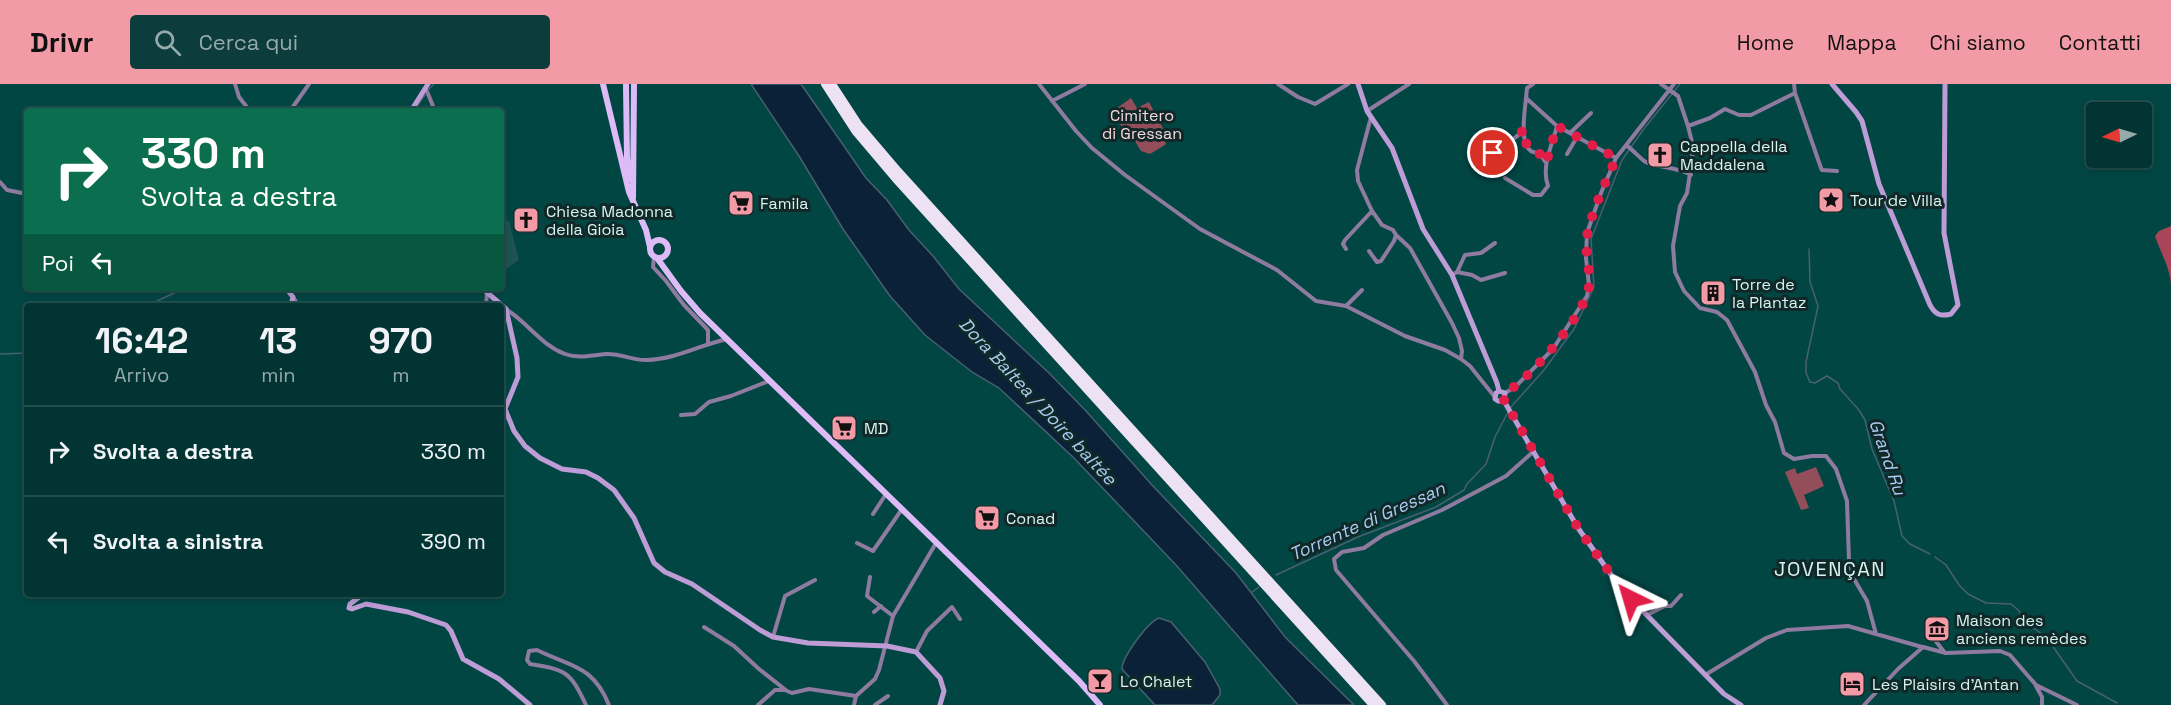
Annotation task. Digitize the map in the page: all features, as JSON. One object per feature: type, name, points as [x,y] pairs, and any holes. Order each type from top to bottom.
[{"type":"highway","points":[[825,84],[856,132],[895,178],[1373,705]]},
{"type":"highway","points":[[832,84],[858,124],[898,171],[1382,705]]},
{"type":"main road","points":[[603,84],[623,171],[646,230],[651,254],[669,273],[690,302],[1100,705]]},
{"type":"main road","points":[[626,84],[627,158],[633,201]]},
{"type":"main road","points":[[633,201],[634,84]]},
{"type":"main road","points":[[646,230],[668,246],[669,273]]},
{"type":"main road","points":[[650,247],[654,241],[659,240]]},
{"type":"main road","points":[[656,258],[663,258],[667,254]]},
{"type":"street","points":[[235,84],[239,98],[247,108]]},
{"type":"street","points":[[292,108],[309,84]]},
{"type":"street","points":[[1039,84],[1092,148],[1125,175],[1200,229],[1277,270],[1316,301],[1347,306],[1405,336],[1445,350],[1470,366],[1504,400],[1578,528],[1605,566],[1647,615],[1705,675],[1724,694],[1741,705]]},
{"type":"street","points":[[1052,101],[1085,84]]},
{"type":"street","points":[[1278,84],[1298,97],[1315,104],[1348,84]]},
{"type":"street","points":[[1358,84],[1367,111],[1392,148],[1422,229],[1454,274],[1491,369],[1499,393],[1498,401],[1504,400]]},
{"type":"street","points":[[1367,111],[1409,84]]},
{"type":"street","points":[[1533,84],[1525,86],[1524,129],[1527,146],[1532,152],[1540,154],[1546,163]]},
{"type":"street","points":[[1661,84],[1678,96],[1693,146],[1691,175],[1687,193],[1680,206],[1673,246],[1675,272],[1684,291],[1700,308],[1717,312],[1727,320],[1755,372],[1766,405],[1775,422],[1784,453],[1794,459],[1826,456],[1836,469],[1847,501],[1850,531],[1849,561],[1854,579],[1867,601],[1876,634]]},
{"type":"street","points":[[1499,393],[1515,387],[1553,349],[1587,296],[1589,285],[1586,258],[1587,232],[1616,158],[1674,84]]},
{"type":"street","points":[[1794,84],[1795,93],[1821,168],[1837,171]]},
{"type":"street","points":[[1832,84],[1862,121],[1879,184],[1930,305],[1934,312],[1941,316],[1951,314],[1958,305],[1944,232],[1945,84]]},
{"type":"street","points":[[413,108],[427,86]]},
{"type":"street","points":[[427,86],[434,108]]},
{"type":"street","points":[[1688,126],[1710,118],[1725,109],[1739,115],[1750,115],[1795,93]]},
{"type":"street","points":[[1526,98],[1557,126],[1616,158]]},
{"type":"street","points":[[1570,133],[1591,112]]},
{"type":"street","points":[[1371,117],[1358,170],[1358,181],[1372,211],[1382,225],[1393,230],[1410,248],[1460,338],[1461,359]]},
{"type":"street","points":[[1505,178],[1533,195],[1541,195],[1548,186],[1544,176],[1557,126]]},
{"type":"street","points":[[1493,153],[1519,136],[1524,129]]},
{"type":"street","points":[[1567,154],[1577,137]]},
{"type":"street","points":[[1626,145],[1645,162],[1674,168],[1691,175]]},
{"type":"street","points":[[0,182],[7,190],[24,194]]},
{"type":"street","points":[[1346,249],[1343,244],[1345,240],[1372,211]]},
{"type":"street","points":[[1369,251],[1372,258],[1377,262],[1381,261],[1396,235]]},
{"type":"street","points":[[1454,274],[1465,255],[1481,254],[1495,243]]},
{"type":"street","points":[[656,258],[652,267],[708,330],[710,335],[708,343]]},
{"type":"street","points":[[1454,274],[1481,280],[1505,273]]},
{"type":"street","points":[[1347,306],[1362,290]]},
{"type":"street","points":[[288,291],[297,303]]},
{"type":"street","points":[[484,291],[499,303]]},
{"type":"street","points":[[292,303],[293,297]]},
{"type":"street","points":[[506,309],[540,340],[565,354],[580,357],[608,354],[644,360],[660,359],[727,339]]},
{"type":"street","points":[[506,309],[517,358],[518,377],[505,409],[513,431],[548,464],[562,469],[586,472],[614,490],[634,518],[647,551],[659,568],[692,584],[759,630],[773,637],[808,643],[885,647],[916,652],[940,678],[944,691],[940,705]]},
{"type":"street","points":[[681,415],[695,414],[709,402],[731,396],[770,380]]},
{"type":"street","points":[[1447,705],[1414,661],[1336,570],[1334,559],[1342,552],[1364,548],[1383,535],[1442,510],[1506,476],[1534,451]]},
{"type":"street","points":[[873,514],[886,494]]},
{"type":"street","points":[[857,543],[873,551],[902,509]]},
{"type":"street","points":[[854,705],[856,696],[875,680],[893,616],[937,543]]},
{"type":"street","points":[[870,577],[867,596],[893,616]]},
{"type":"street","points":[[773,637],[785,596],[815,580]]},
{"type":"street","points":[[1647,615],[1665,606],[1671,606],[1681,595]]},
{"type":"street","points":[[359,597],[350,604],[349,608],[366,604],[408,612],[446,625],[463,658],[499,679],[530,705]]},
{"type":"street","points":[[874,612],[881,606]]},
{"type":"street","points":[[916,652],[927,631],[952,607],[960,619]]},
{"type":"street","points":[[1934,618],[1931,635],[1946,654]]},
{"type":"street","points":[[1705,675],[1766,638],[1787,630],[1848,626],[1946,654],[2000,651],[2010,655],[2036,685],[2042,697],[2042,705]]},
{"type":"street","points":[[704,627],[734,646],[787,691]]},
{"type":"street","points":[[1864,705],[1898,669],[1923,647]]},
{"type":"street","points":[[586,705],[567,673],[554,667],[530,664],[527,660],[529,651],[537,650],[579,667],[601,686],[609,705]]},
{"type":"street","points":[[2036,685],[2077,705]]},
{"type":"street","points":[[758,705],[775,690],[792,693],[809,689],[856,696]]},
{"type":"street","points":[[874,705],[888,696]]},
{"type":"shaded area","points":[[504,210],[507,221],[509,221],[519,260],[504,271]]},
{"type":"shaded area","points":[[2171,226],[2171,284],[2167,265],[2155,236],[2159,231]]},
{"type":"green space","name":"Cimitero di Gressan","points":[[1131,98],[1137,108],[1149,102],[1168,138],[1165,145],[1150,154],[1141,151],[1133,138],[1129,140],[1113,111]]},
{"type":"green space","points":[[1816,467],[1824,486],[1804,495],[1809,508],[1801,510],[1785,472],[1795,468],[1797,474]]},
{"type":"water","name":"Dora Baltea / Doire baltée","points":[[751,84],[801,84],[866,178],[887,200],[959,289],[1086,411],[1152,485],[1236,573],[1285,637],[1354,705],[1298,705],[1176,565],[1074,458],[999,388],[972,372],[925,335],[890,296],[843,229],[799,156]]},
{"type":"water","points":[[1159,618],[1171,622],[1205,662],[1220,689],[1220,695],[1212,705],[1155,705],[1122,669],[1136,640]]},
{"type":"waterway","points":[[429,89],[434,84]]},
{"type":"waterway","name":"Torrente di Gressan","points":[[1510,408],[1544,370],[1574,329],[1594,287],[1591,239],[1622,160],[1680,84]]},
{"type":"waterway","points":[[418,105],[425,95]]},
{"type":"waterway","name":"Grand Ru","points":[[1809,249],[1810,282],[1818,306],[1806,362],[1806,373],[1810,382],[1815,383],[1827,376],[1838,383],[1840,389],[1859,410],[1865,420],[1872,449],[1894,501],[1902,536],[1910,544],[1930,554]]},
{"type":"waterway","points":[[155,303],[179,291]]},
{"type":"waterway","points":[[0,354],[24,353]]},
{"type":"waterway","name":"Torrente di Gressan","points":[[1276,575],[1358,537],[1436,507],[1464,490],[1486,464],[1495,437],[1508,412]]},
{"type":"waterway","name":"Grand Ru","points":[[1935,557],[1946,565],[1968,594],[1986,603],[2011,604],[2031,626],[2047,638],[2077,681],[2117,703]]},
{"type":"waterway","name":"Torrente di Gressan","points":[[1252,592],[1259,587]]},
{"type":"place","name":"Cappella della Maddalena","points":[[1660,155]]},
{"type":"place","name":"Tour de Villa","points":[[1831,200]]},
{"type":"place","name":"Famila","points":[[741,203]]},
{"type":"place","name":"Chiesa Madonna della Gioia","points":[[526,220]]},
{"type":"place","name":"Torre de la Plantaz","points":[[1713,293]]},
{"type":"place","name":"MD","points":[[844,428]]},
{"type":"place","name":"Conad","points":[[987,518]]},
{"type":"place","name":"Maison des anciens remèdes","points":[[1937,629]]},
{"type":"place","name":"Lo Chalet","points":[[1100,681]]},
{"type":"place","name":"Les Plaisirs d'Antan","points":[[1852,684]]},
{"type":"district","name":"JOVENÇAN","points":[[1830,569]]},
{"type":"route","points":[[1493,153],[1519,136],[1524,129],[1527,146],[1532,152],[1540,154],[1546,163],[1557,126],[1616,158],[1587,232],[1586,258],[1589,285],[1587,296],[1553,349],[1515,387],[1505,393],[1504,400],[1578,528],[1631,599]]}]
